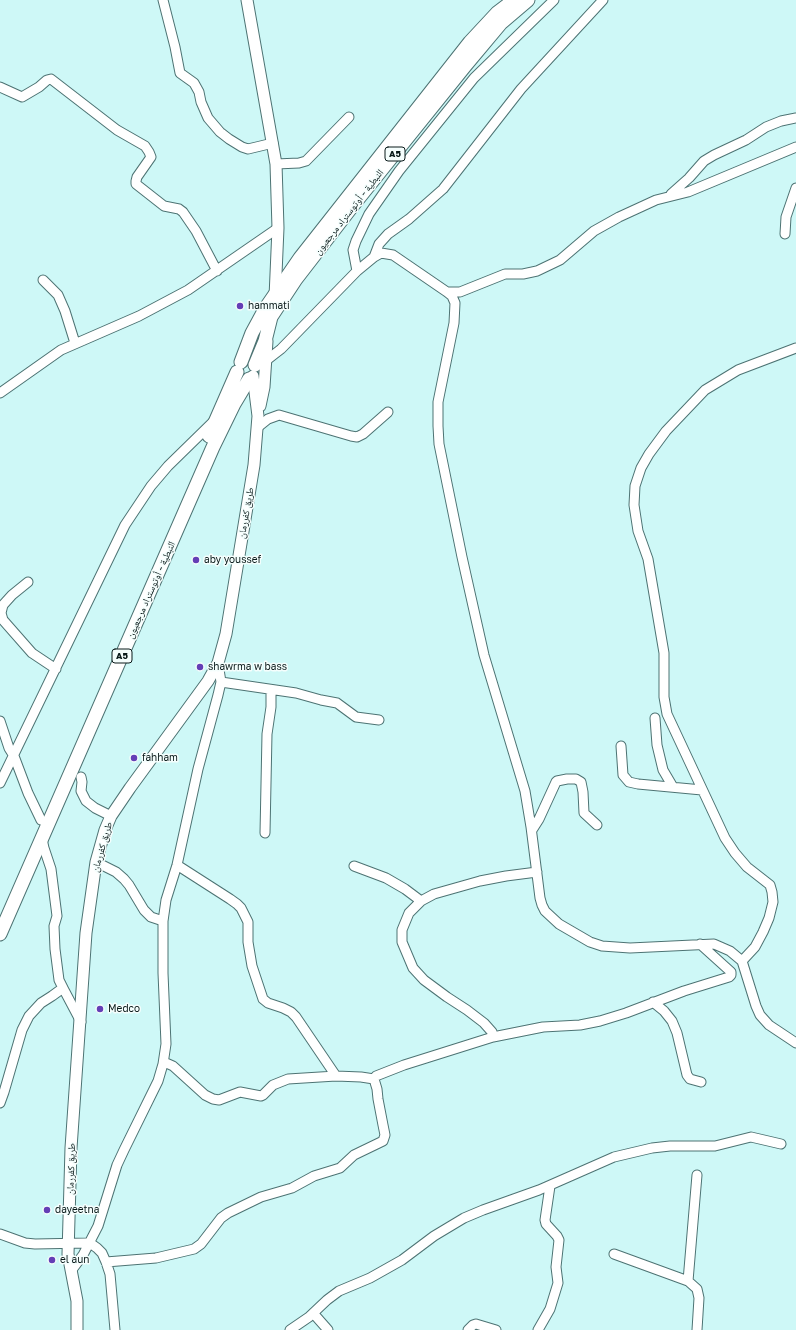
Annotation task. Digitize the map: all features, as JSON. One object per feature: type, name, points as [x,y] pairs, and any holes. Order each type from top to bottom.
[{"type":"highway","name":"النبطية - أوتوستراد مرجعيون","points":[[0,912],[239,367],[252,333],[275,293],[326,225],[470,42],[497,13],[514,0]]},
{"type":"highway","name":"النبطية - أوتوستراد مرجعيون","points":[[0,934],[216,442],[234,404],[256,370],[270,322],[296,279],[354,204],[501,23],[528,0]]},
{"type":"highway","points":[[239,367],[250,361],[256,370]]},
{"type":"main road","points":[[247,0],[276,164],[278,228],[275,293],[270,322]]},
{"type":"main road","points":[[256,370],[264,387],[258,422]]},
{"type":"main road","name":"طريق كفررمان","points":[[77,1330],[77,1301],[71,1271],[68,1243],[71,1148],[81,1022],[86,933],[96,862],[105,830],[111,816],[208,681],[218,663],[229,619],[254,465],[258,422],[256,370]]},
{"type":"street","points":[[163,0],[180,73],[194,83],[199,92],[201,102],[208,118],[228,140],[242,147],[248,149],[273,143]]},
{"type":"street","points":[[357,271],[353,250],[356,241],[370,214],[399,171],[474,78],[554,0]]},
{"type":"street","points":[[374,257],[379,244],[388,234],[409,220],[443,189],[516,95],[603,0]]},
{"type":"street","points":[[0,87],[22,97],[39,87],[47,80],[51,79],[116,130],[146,148],[150,154],[150,157],[137,178],[136,184],[164,206],[179,209],[183,212],[198,235],[217,271]]},
{"type":"street","points":[[276,164],[306,161],[349,117]]},
{"type":"street","points":[[668,196],[681,186],[704,161],[746,140],[766,126],[796,118]]},
{"type":"street","points":[[447,292],[460,292],[506,274],[522,274],[537,271],[566,255],[602,226],[633,210],[668,196],[688,192],[796,147]]},
{"type":"street","points":[[388,163],[399,171]]},
{"type":"street","points":[[785,234],[786,217],[796,188]]},
{"type":"street","points":[[1,391],[33,371],[52,355],[75,343],[155,308],[188,290],[278,228]]},
{"type":"street","points":[[256,370],[281,349],[357,271],[374,257],[381,254],[393,255],[452,296],[455,303],[453,336],[438,402],[438,426],[442,461],[484,655],[521,775],[532,830],[540,898],[545,911],[558,924],[590,942],[602,946],[618,948],[700,944],[714,944],[721,946],[742,961],[760,1015],[769,1026],[796,1043]]},
{"type":"street","points":[[43,280],[58,295],[65,311],[75,343]]},
{"type":"street","points":[[742,961],[755,947],[763,932],[769,918],[773,902],[772,892],[770,885],[747,866],[735,853],[725,838],[667,714],[664,697],[664,653],[648,559],[638,531],[634,505],[635,486],[641,468],[653,448],[666,431],[705,390],[738,370],[796,348]]},
{"type":"street","points":[[258,422],[279,415],[351,436],[357,436],[363,434],[388,412]]},
{"type":"street","points":[[0,783],[8,750],[56,669],[125,525],[143,496],[168,466],[216,419]]},
{"type":"street","points":[[28,582],[12,595],[3,605],[1,613],[3,620],[32,653],[56,669]]},
{"type":"street","points":[[71,1271],[90,1243],[98,1226],[124,1150],[158,1081],[164,1062],[166,1044],[162,921],[221,682],[218,663]]},
{"type":"street","points":[[221,682],[296,693],[337,703],[356,717],[379,720]]},
{"type":"street","points":[[266,833],[267,734],[271,707],[271,690]]},
{"type":"street","points":[[655,718],[657,746],[663,770],[673,787]]},
{"type":"street","points":[[0,721],[8,750],[41,820]]},
{"type":"street","points":[[621,746],[623,775],[626,780],[638,784],[702,790]]},
{"type":"street","points":[[81,777],[82,791],[86,801],[95,808],[111,816]]},
{"type":"street","points":[[532,830],[539,819],[556,782],[567,779],[580,780],[584,792],[584,813],[597,825]]},
{"type":"street","points":[[42,837],[51,869],[57,916],[54,926],[59,980],[81,1022]]},
{"type":"street","points":[[96,862],[116,872],[124,879],[144,910],[151,917],[162,921]]},
{"type":"street","points":[[177,865],[230,899],[241,908],[248,922],[248,942],[252,966],[263,999],[268,1003],[291,1012],[296,1017],[336,1076]]},
{"type":"street","points":[[354,866],[386,878],[421,901]]},
{"type":"street","points":[[493,1037],[492,1032],[484,1023],[424,980],[413,968],[402,942],[402,930],[409,913],[421,901],[434,894],[480,881],[537,872]]},
{"type":"street","points":[[374,1079],[380,1073],[404,1064],[493,1037],[543,1027],[589,1023],[626,1013],[684,991],[729,977],[731,972],[700,944]]},
{"type":"street","points":[[0,1103],[22,1030],[29,1016],[41,1003],[63,988]]},
{"type":"street","points":[[653,1002],[664,1011],[672,1021],[677,1033],[687,1075],[690,1079],[701,1082]]},
{"type":"street","points":[[783,1035],[796,1038]]},
{"type":"street","points":[[164,1062],[173,1066],[191,1081],[201,1092],[213,1099],[219,1100],[240,1092],[261,1096],[272,1085],[288,1080],[336,1076],[374,1079]]},
{"type":"street","points":[[106,1262],[156,1258],[194,1249],[201,1244],[221,1218],[228,1213],[261,1197],[292,1188],[314,1176],[340,1168],[354,1155],[379,1144],[383,1141],[385,1135],[374,1079]]},
{"type":"street","points":[[290,1330],[313,1314],[326,1300],[340,1291],[370,1278],[396,1263],[434,1236],[464,1218],[550,1186],[614,1157],[652,1148],[670,1146],[715,1146],[751,1137],[781,1144]]},
{"type":"street","points":[[688,1281],[697,1175]]},
{"type":"street","points":[[538,1330],[550,1309],[558,1283],[556,1267],[559,1242],[557,1236],[548,1227],[545,1220],[550,1186]]},
{"type":"street","points":[[0,1234],[35,1244],[90,1243],[102,1253],[110,1274],[115,1330]]},
{"type":"street","points":[[614,1254],[688,1281],[698,1289],[699,1298],[697,1330]]},
{"type":"street","points":[[313,1314],[328,1330]]},
{"type":"street","points":[[468,1330],[476,1324],[496,1330]]},
{"type":"place","name":"hammati","points":[[240,306]]},
{"type":"place","name":"aby youssef","points":[[196,560]]},
{"type":"place","name":"shawrma w bass","points":[[200,667]]},
{"type":"place","name":"fahham","points":[[134,758]]},
{"type":"place","name":"Medco","points":[[100,1009]]},
{"type":"place","name":"dayeetna","points":[[47,1210]]},
{"type":"place","name":"el aun","points":[[52,1260]]}]
